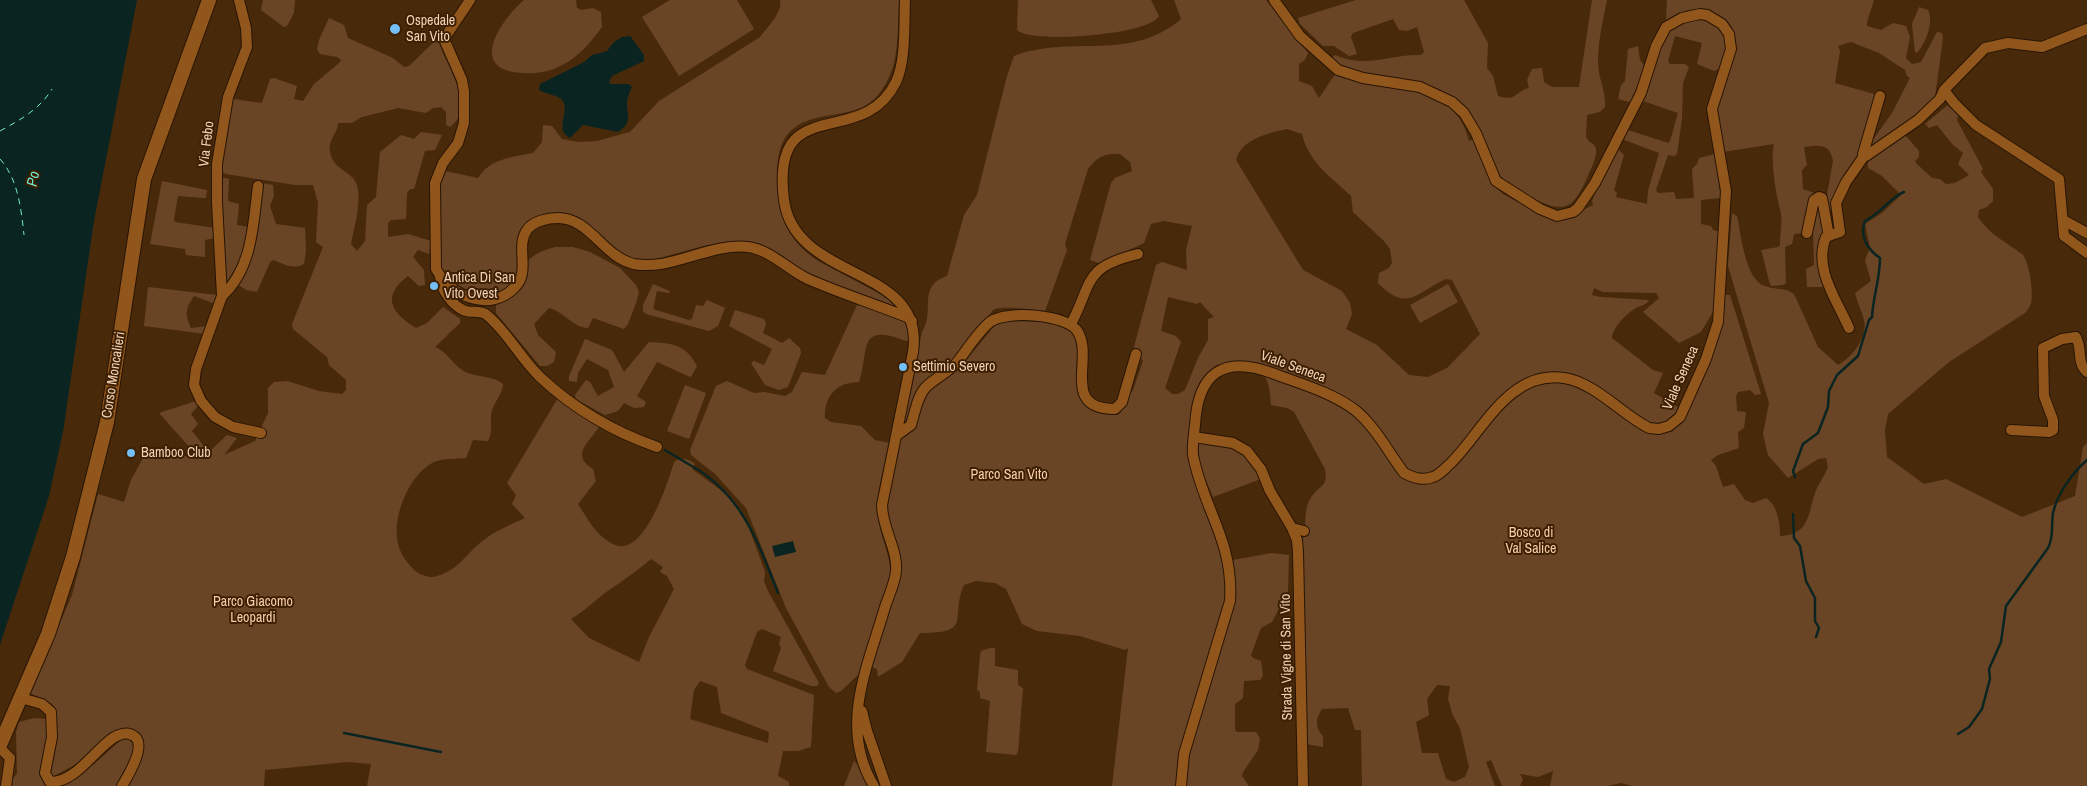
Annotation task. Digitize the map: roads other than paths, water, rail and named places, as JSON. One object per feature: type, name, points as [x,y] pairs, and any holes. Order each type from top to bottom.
[{"type":"main road","name":"Corso Moncalieri","points":[[0,747],[48,634],[73,557],[95,477],[107,422],[144,179],[209,0]]},
{"type":"street","name":"Via Febo","points":[[239,0],[246,28],[247,47],[228,97],[217,164],[222,296],[194,376],[195,389],[201,401],[215,417],[233,428],[261,433]]},
{"type":"street","points":[[470,0],[444,39],[462,80],[464,123],[458,143],[443,163],[435,183],[435,262],[440,276],[440,283],[449,298],[463,310],[486,314],[539,376],[567,399],[624,434],[657,447]]},
{"type":"street","points":[[874,786],[864,767],[858,748],[858,706],[864,670],[895,578],[896,559],[884,526],[882,504],[916,338],[912,322],[905,307],[893,294],[820,255],[805,243],[790,218],[784,187],[785,158],[788,148],[796,137],[809,129],[866,114],[878,107],[892,90],[899,74],[905,0]]},
{"type":"street","name":"Viale Seneca","points":[[1180,786],[1184,754],[1224,625],[1231,582],[1228,555],[1196,466],[1192,448],[1196,409],[1201,390],[1216,372],[1224,368],[1242,365],[1260,368],[1332,395],[1356,411],[1404,473],[1414,478],[1429,478],[1441,472],[1463,450],[1502,402],[1522,386],[1548,378],[1565,378],[1590,388],[1649,428],[1659,429],[1676,422],[1685,409],[1706,359],[1718,322],[1726,191],[1712,109],[1731,49],[1729,34],[1715,18],[1707,15],[1691,15],[1673,21],[1666,27],[1659,40],[1641,93],[1595,183],[1578,208],[1557,216],[1540,209],[1496,181],[1476,133],[1464,113],[1452,102],[1420,87],[1363,78],[1338,70],[1300,36],[1274,0]]},
{"type":"street","points":[[1864,156],[1868,156],[1918,120],[1940,99],[1944,90],[1984,48],[2008,43],[2042,47],[2087,29]]},
{"type":"street","points":[[1944,90],[1976,125],[2059,179],[2064,236],[2087,253]]},
{"type":"street","points":[[1850,328],[1824,272],[1822,250],[1826,237],[1838,234],[1841,229],[1835,210],[1836,203],[1846,182],[1864,156],[1880,96]]},
{"type":"street","name":"Via Febo","points":[[222,296],[233,284],[250,250],[258,186]]},
{"type":"street","points":[[1807,233],[1814,200],[1819,197],[1822,198],[1828,231],[1831,235]]},
{"type":"street","points":[[440,276],[466,298],[491,299],[509,293],[517,286],[521,279],[522,243],[525,231],[535,224],[558,218],[576,223],[609,252],[635,264],[664,263],[721,247],[759,250],[806,278],[907,317],[912,322]]},
{"type":"street","points":[[2063,220],[2087,233]]},
{"type":"street","points":[[1071,324],[1086,286],[1094,275],[1114,260],[1138,254]]},
{"type":"street","points":[[897,435],[912,425],[921,394],[926,387],[954,366],[991,321],[1004,316],[1060,319],[1071,324],[1081,337],[1082,388],[1088,400],[1105,409],[1115,409],[1119,406],[1136,354]]},
{"type":"street","points":[[2011,430],[2049,432],[2053,430],[2053,420],[2044,396],[2043,348],[2062,338],[2076,337],[2082,349],[2080,360],[2082,367],[2087,372]]},
{"type":"street","name":"Strada Vigne di San Vito","points":[[1194,436],[1233,443],[1247,451],[1254,458],[1297,540],[1303,786]]},
{"type":"street","points":[[1292,528],[1304,531]]},
{"type":"street","points":[[861,693],[867,731],[886,786]]},
{"type":"street","points":[[21,698],[42,704],[51,712],[52,737],[45,773],[50,782],[66,777],[90,761],[120,734],[136,737],[138,752],[122,786]]},
{"type":"street","name":"Corso Moncalieri","points":[[0,747],[10,758],[6,786]]},
{"type":"water","name":"Po","points":[[0,0],[137,0],[94,221],[63,432],[49,496],[0,645]]},
{"type":"water","points":[[630,36],[644,55],[644,61],[612,76],[609,82],[611,84],[629,84],[632,87],[627,101],[628,119],[626,125],[618,132],[583,125],[570,138],[563,130],[565,110],[562,100],[539,90],[540,84],[584,62],[592,55],[607,51],[613,43],[622,37]]},
{"type":"water","points":[[793,541],[796,552],[775,557],[772,546]]},
{"type":"waterway","points":[[1795,477],[1793,471],[1803,444],[1818,433],[1828,407],[1829,391],[1837,375],[1858,356],[1869,320],[1872,317],[1880,258],[1868,247],[1863,232],[1865,221],[1904,192]]},
{"type":"waterway","points":[[665,450],[690,465]]},
{"type":"waterway","points":[[1958,734],[1969,727],[1982,709],[1990,679],[1989,669],[2001,642],[2006,606],[2048,548],[2052,536],[2053,513],[2058,498],[2071,477],[2087,460]]},
{"type":"waterway","points":[[692,466],[724,491],[736,505],[755,538],[778,593]]},
{"type":"waterway","points":[[1793,514],[1794,538],[1800,546],[1806,581],[1815,598],[1815,621],[1819,628],[1816,637]]},
{"type":"waterway","points":[[344,733],[441,752]]},
{"type":"place","name":"Ospedale San Vito","points":[[395,29]]},
{"type":"place","name":"Antica Di San Vito Ovest","points":[[434,286]]},
{"type":"place","name":"Settimio Severo","points":[[903,367]]},
{"type":"place","name":"Bamboo Club","points":[[131,453]]},
{"type":"park label","name":"Parco San Vito","points":[[1009,475]]},
{"type":"park label","name":"Bosco di Val Salice","points":[[1531,542]]},
{"type":"park label","name":"Parco Giacomo Leopardi","points":[[253,610]]}]
